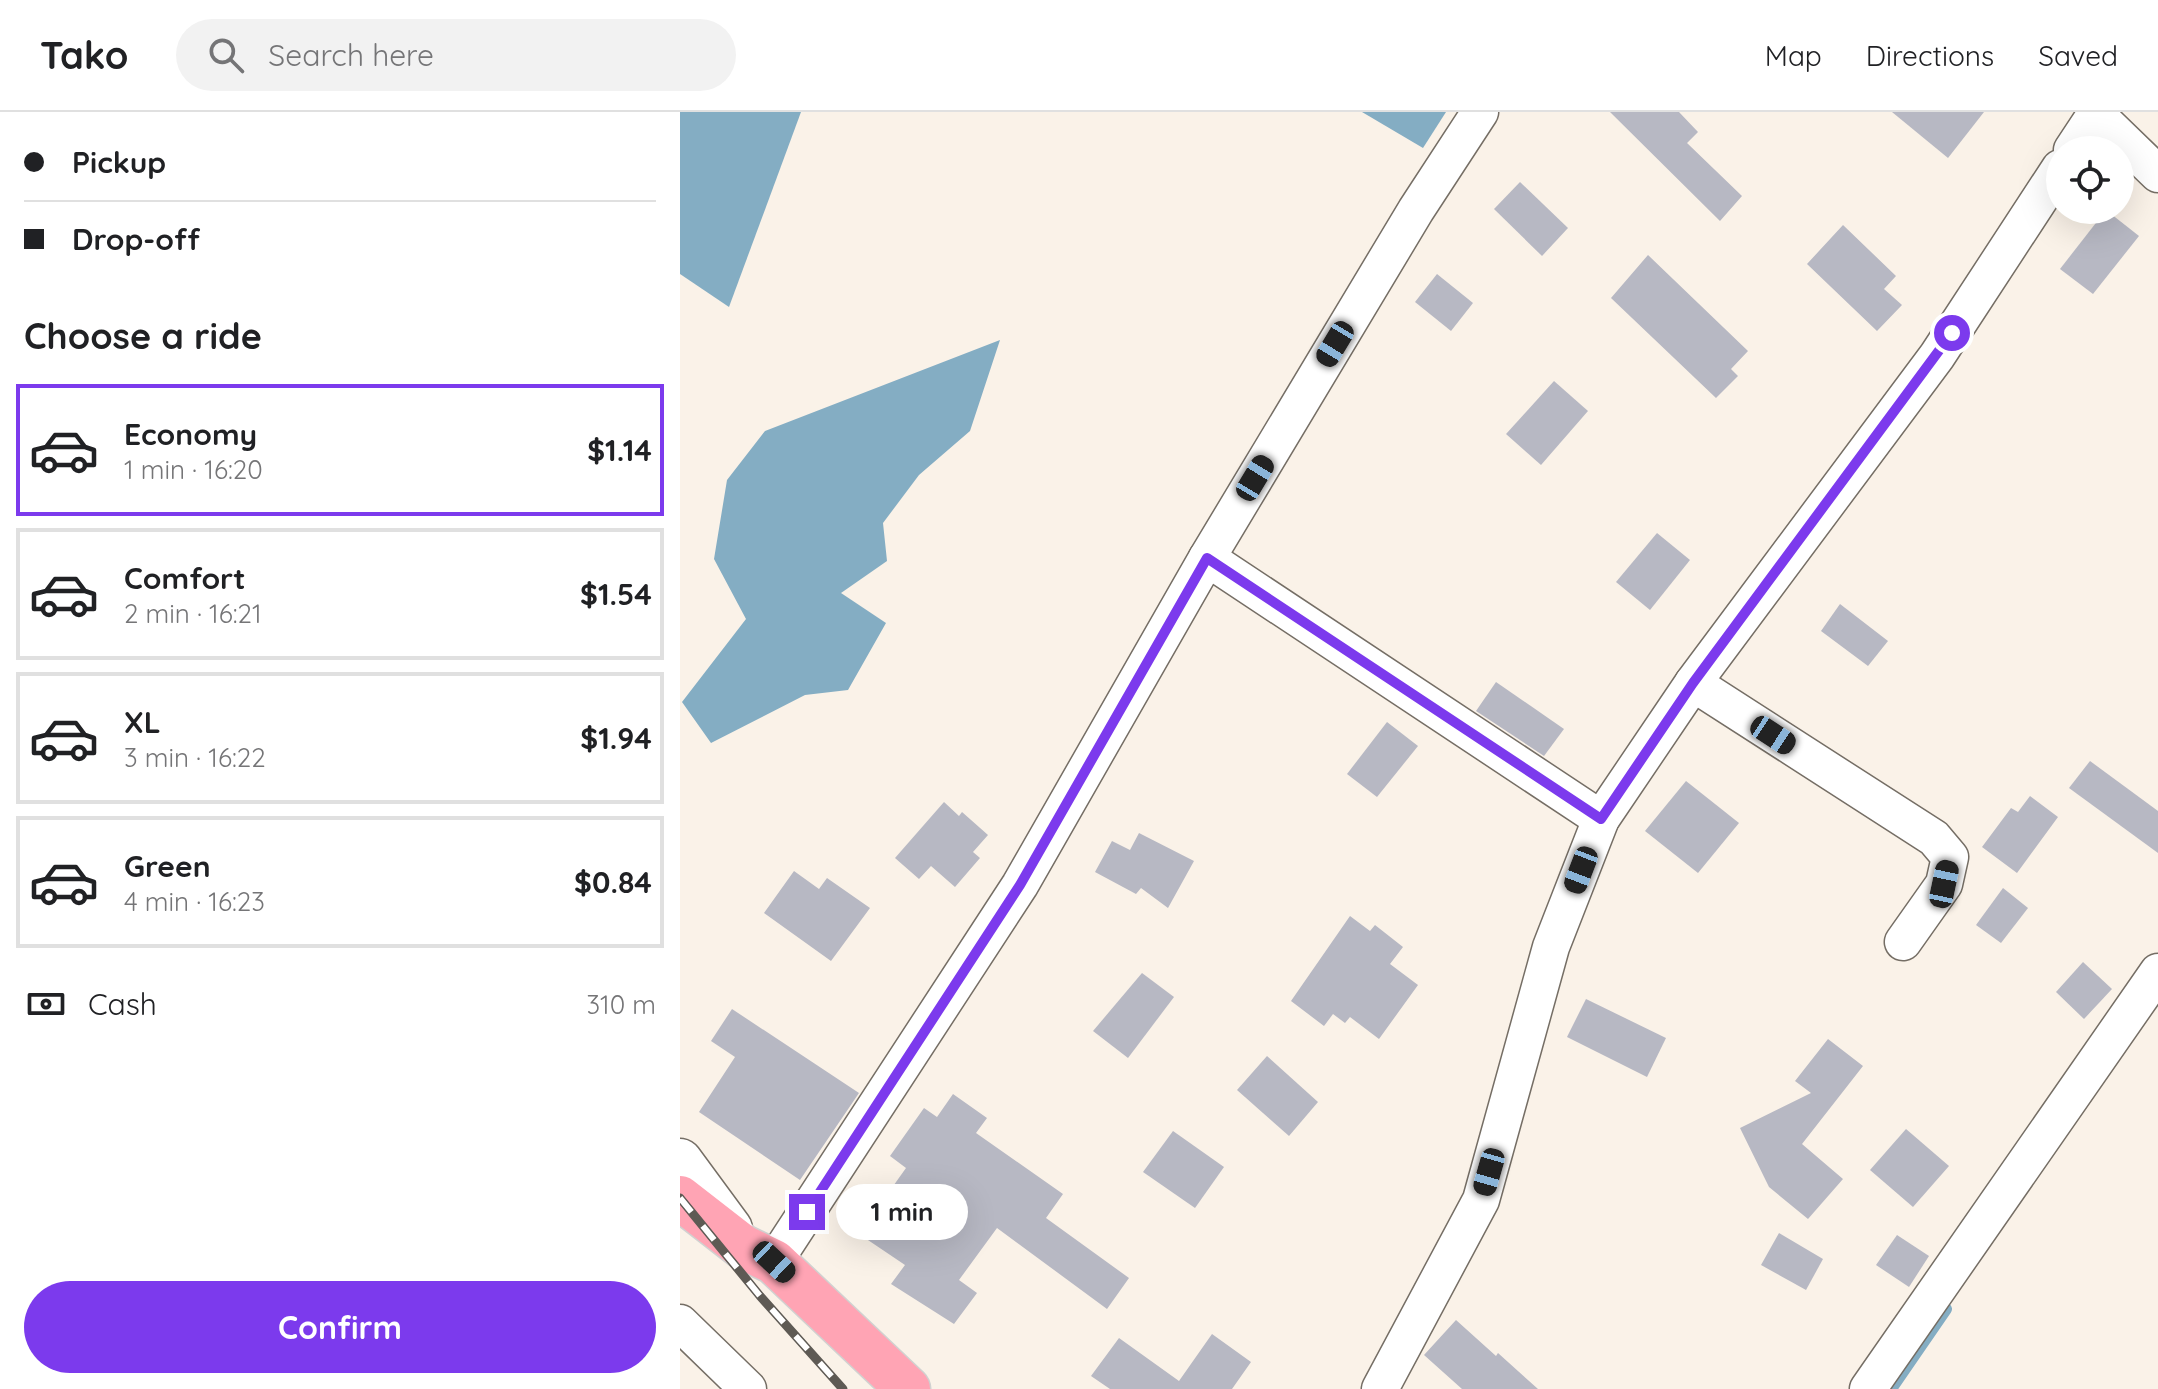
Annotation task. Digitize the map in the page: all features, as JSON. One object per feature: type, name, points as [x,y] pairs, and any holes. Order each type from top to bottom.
[{"type":"highway","points":[[680,1198],[759,1254],[908,1389]]},
{"type":"street","points":[[680,1161],[759,1254],[1020,885],[1207,558],[1416,210],[1480,112]]},
{"type":"street","points":[[2080,136],[2095,112],[2158,174]]},
{"type":"street","points":[[1380,1389],[1481,1200],[1551,947],[1601,819],[1693,683],[1937,356],[2046,189]]},
{"type":"street","points":[[1207,558],[1601,819]]},
{"type":"street","points":[[1693,683],[1934,838],[1950,857],[1944,884],[1903,942]]},
{"type":"street","points":[[1868,1389],[2158,972]]},
{"type":"street","points":[[680,1323],[748,1389]]},
{"type":"water","points":[[680,112],[801,112],[729,307],[680,274]]},
{"type":"water","points":[[1362,112],[1446,112],[1423,148]]},
{"type":"water","points":[[1000,340],[970,431],[919,475],[883,523],[887,561],[841,593],[886,623],[848,690],[805,695],[711,743],[682,702],[746,619],[714,559],[727,480],[765,431]]},
{"type":"building","points":[[1610,112],[1679,112],[1698,132],[1687,143],[1742,196],[1720,221]]},
{"type":"building","points":[[1892,112],[1984,112],[1948,158]]},
{"type":"building","points":[[1520,182],[1568,228],[1542,256],[1494,209]]},
{"type":"building","points":[[2095,224],[2124,224],[2139,236],[2093,294],[2060,269]]},
{"type":"building","points":[[1843,225],[1896,276],[1884,289],[1902,305],[1877,331],[1807,264]]},
{"type":"building","points":[[1648,255],[1748,351],[1731,369],[1738,376],[1716,398],[1611,298]]},
{"type":"building","points":[[1437,274],[1473,303],[1451,331],[1415,302]]},
{"type":"building","points":[[1554,381],[1588,411],[1541,465],[1506,434]]},
{"type":"building","points":[[1657,533],[1690,560],[1650,610],[1616,582]]},
{"type":"building","points":[[1840,604],[1888,641],[1868,666],[1821,631]]},
{"type":"building","points":[[1496,682],[1564,729],[1544,756],[1476,711]]},
{"type":"building","points":[[1387,722],[1418,746],[1377,797],[1347,774]]},
{"type":"building","points":[[2090,761],[2158,811],[2158,853],[2069,788]]},
{"type":"building","points":[[1686,781],[1739,823],[1698,873],[1645,831]]},
{"type":"building","points":[[2030,796],[2058,817],[2017,873],[1982,847],[2011,808],[2018,812]]},
{"type":"building","points":[[944,802],[959,816],[962,812],[988,835],[973,852],[980,858],[955,887],[931,866],[919,879],[895,858]]},
{"type":"building","points":[[1139,833],[1194,861],[1168,908],[1141,888],[1136,894],[1095,872],[1112,841],[1130,850]]},
{"type":"building","points":[[794,871],[819,889],[827,878],[870,908],[831,961],[764,913]]},
{"type":"building","points":[[2003,888],[2028,908],[2001,943],[1976,925]]},
{"type":"building","points":[[1350,916],[1370,931],[1375,925],[1403,947],[1390,964],[1418,985],[1379,1039],[1350,1017],[1345,1023],[1333,1014],[1324,1026],[1291,1001]]},
{"type":"building","points":[[2083,962],[2112,989],[2084,1019],[2056,992]]},
{"type":"building","points":[[1142,973],[1174,997],[1128,1058],[1093,1031]]},
{"type":"building","points":[[1586,999],[1666,1038],[1647,1077],[1567,1037]]},
{"type":"building","points":[[732,1009],[859,1093],[800,1180],[699,1112],[735,1057],[711,1041]]},
{"type":"building","points":[[1828,1039],[1863,1066],[1802,1144],[1843,1179],[1808,1219],[1769,1187],[1740,1128],[1811,1093],[1795,1081]]},
{"type":"building","points":[[1267,1056],[1318,1102],[1289,1136],[1237,1090]]},
{"type":"building","points":[[953,1094],[987,1118],[976,1133],[1063,1194],[1046,1218],[1129,1278],[1107,1309],[997,1228],[959,1280],[977,1293],[954,1324],[891,1284],[905,1265],[859,1234],[906,1168],[890,1156],[924,1108],[937,1117]]},
{"type":"building","points":[[1906,1129],[1949,1166],[1913,1207],[1870,1170]]},
{"type":"building","points":[[1173,1131],[1224,1167],[1195,1208],[1143,1172]]},
{"type":"building","points":[[1779,1233],[1823,1259],[1806,1290],[1761,1265]]},
{"type":"building","points":[[1897,1235],[1929,1256],[1909,1287],[1876,1265]]},
{"type":"building","points":[[1456,1320],[1538,1389],[1462,1389],[1424,1355]]},
{"type":"building","points":[[1212,1334],[1251,1362],[1232,1389],[1110,1389],[1091,1376],[1119,1338],[1179,1381]]},
{"type":"waterway","points":[[1891,1389],[1946,1309]]},
{"type":"railway","points":[[680,1198],[760,1296],[843,1389]]},
{"type":"route","points":[[807,1212],[1020,885],[1207,558],[1601,819],[1693,683],[1952,333]]}]
